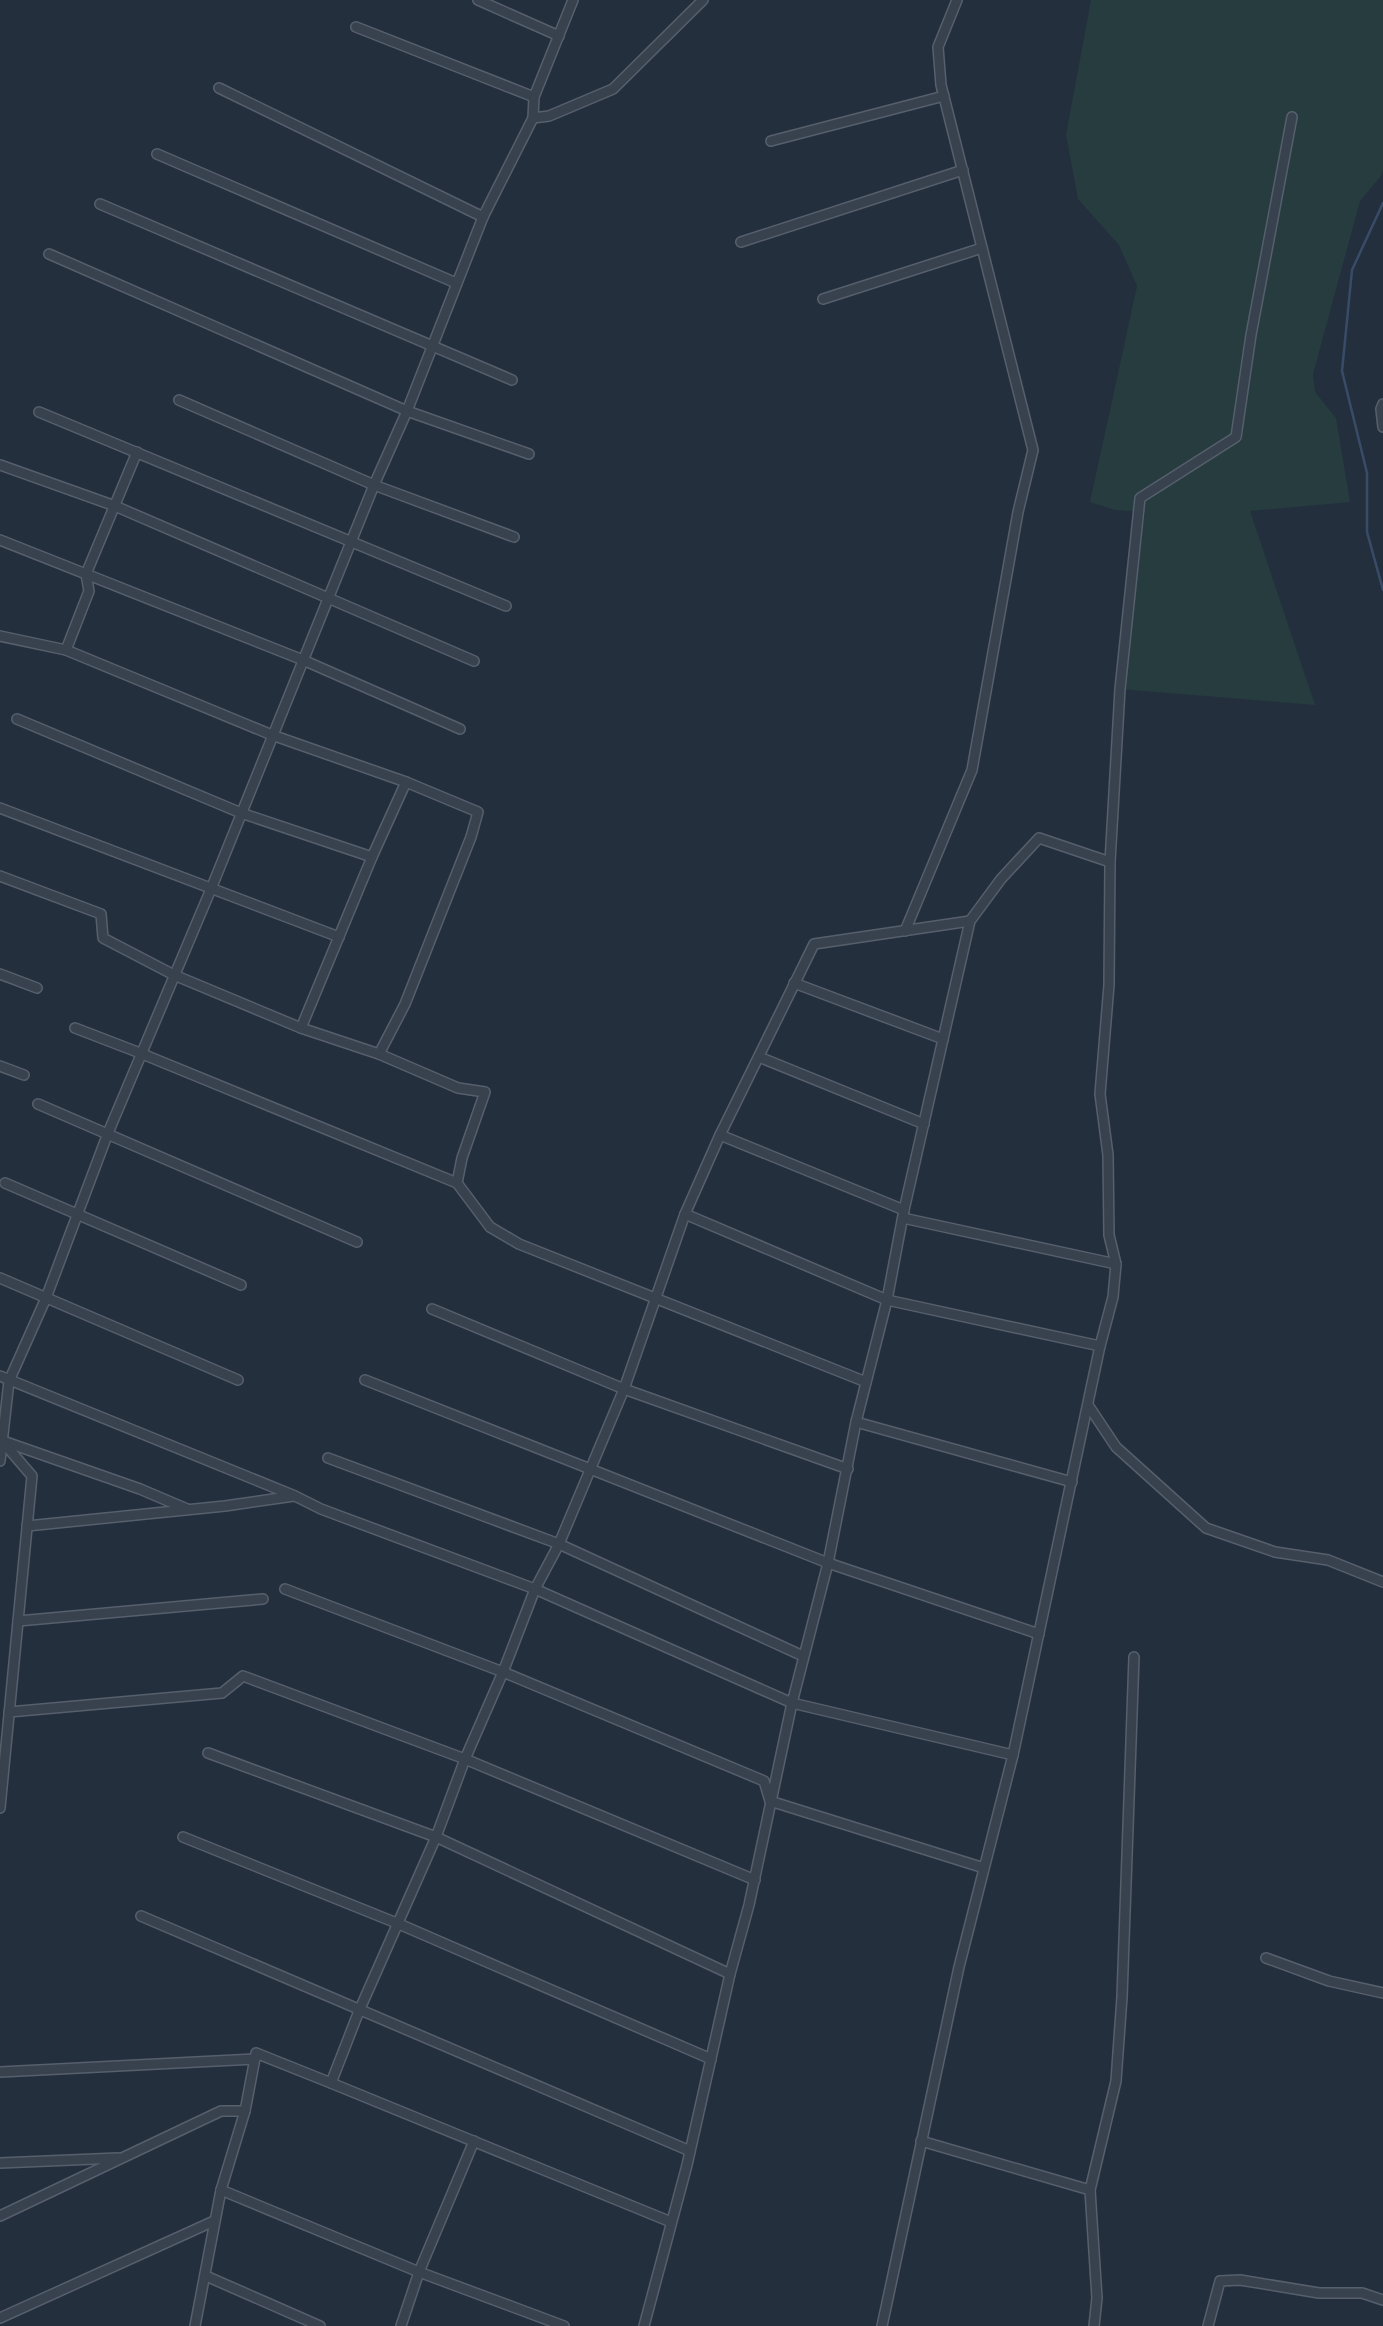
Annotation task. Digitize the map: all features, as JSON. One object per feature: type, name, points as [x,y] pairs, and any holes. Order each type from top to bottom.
[{"type":"street","points":[[478,0],[559,36]]},
{"type":"street","points":[[0,1461],[5,1379],[46,1298],[107,1133],[211,889],[351,541],[407,411],[483,217],[533,118],[534,97],[573,0]]},
{"type":"street","points":[[533,118],[549,116],[613,89],[703,0]]},
{"type":"street","points":[[905,931],[972,770],[1018,512],[1033,450],[944,96],[938,47],[957,0]]},
{"type":"street","points":[[356,27],[534,97]]},
{"type":"street","points":[[219,88],[483,217]]},
{"type":"street","points":[[771,141],[944,96]]},
{"type":"street","points":[[882,2326],[959,1967],[1013,1755],[1100,1346],[1114,1297],[1116,1264],[1109,1235],[1108,1155],[1100,1094],[1109,985],[1110,862],[1120,689],[1140,498],[1236,437],[1251,335],[1292,117]]},
{"type":"street","points":[[157,154],[456,283]]},
{"type":"street","points":[[741,242],[963,170]]},
{"type":"street","points":[[100,204],[512,380]]},
{"type":"street","points":[[822,299],[982,248]]},
{"type":"street","points":[[49,254],[407,411],[529,454]]},
{"type":"street","points":[[179,400],[374,485],[514,537]]},
{"type":"street","points":[[1383,404],[1383,427]]},
{"type":"street","points":[[39,412],[506,606]]},
{"type":"street","points":[[66,650],[89,592],[86,573],[137,452]]},
{"type":"street","points":[[0,465],[115,506],[474,661]]},
{"type":"street","points":[[0,540],[303,660],[460,729]]},
{"type":"street","points":[[0,636],[66,650],[272,735],[406,782],[478,811],[471,837],[405,1004],[379,1054]]},
{"type":"street","points":[[17,719],[241,813],[372,857]]},
{"type":"street","points":[[301,1028],[406,782]]},
{"type":"street","points":[[0,808],[339,937]]},
{"type":"street","points":[[644,2326],[690,2151],[730,1974],[755,1880],[770,1801],[803,1656],[828,1563],[856,1422],[887,1300],[903,1214],[970,921],[1001,879],[1039,838],[1110,862]]},
{"type":"street","points":[[0,876],[101,914],[103,938],[174,975],[301,1028],[379,1054],[458,1088],[485,1092],[462,1158],[457,1183]]},
{"type":"street","points":[[331,2083],[359,2011],[436,1837],[464,1759],[624,1389],[685,1214],[720,1135],[814,944],[970,921]]},
{"type":"street","points":[[0,974],[37,988]]},
{"type":"street","points":[[794,983],[943,1039]]},
{"type":"street","points":[[75,1028],[457,1183],[490,1227],[519,1244],[866,1382]]},
{"type":"street","points":[[759,1057],[924,1124]]},
{"type":"street","points":[[0,1066],[24,1075]]},
{"type":"street","points":[[38,1104],[357,1242]]},
{"type":"street","points":[[720,1135],[903,1214],[1116,1264]]},
{"type":"street","points":[[5,1183],[241,1285]]},
{"type":"street","points":[[685,1214],[887,1300],[1100,1346]]},
{"type":"street","points":[[0,1278],[237,1380]]},
{"type":"street","points":[[432,1309],[624,1389],[848,1469]]},
{"type":"street","points":[[5,1379],[295,1496],[321,1509],[536,1589],[792,1703],[1013,1755]]},
{"type":"street","points":[[365,1380],[828,1563],[1039,1634]]},
{"type":"street","points":[[1088,1405],[1116,1447],[1206,1528],[1275,1552],[1328,1560],[1383,1582]]},
{"type":"street","points":[[856,1422],[1072,1482]]},
{"type":"street","points":[[1,1440],[140,1489],[188,1510]]},
{"type":"street","points":[[0,1808],[32,1476],[1,1440]]},
{"type":"street","points":[[328,1458],[559,1544],[803,1656]]},
{"type":"street","points":[[27,1526],[295,1496]]},
{"type":"street","points":[[285,1589],[503,1672],[764,1781],[770,1801]]},
{"type":"street","points":[[18,1621],[263,1599]]},
{"type":"street","points":[[1094,2326],[1097,2298],[1090,2190],[1116,2081],[1122,1997],[1135,1657]]},
{"type":"street","points":[[9,1712],[222,1693],[243,1676],[464,1759],[755,1880]]},
{"type":"street","points":[[208,1753],[436,1837],[730,1974]]},
{"type":"street","points":[[770,1801],[984,1868]]},
{"type":"street","points":[[183,1837],[399,1924],[711,2059]]},
{"type":"street","points":[[141,1916],[690,2151]]},
{"type":"street","points":[[1266,1958],[1329,1981],[1383,1993]]},
{"type":"street","points":[[195,2326],[214,2221],[245,2111],[256,2053],[671,2222]]},
{"type":"street","points":[[0,2072],[255,2059]]},
{"type":"street","points":[[0,2216],[221,2111],[245,2111]]},
{"type":"street","points":[[401,2326],[419,2272],[474,2141]]},
{"type":"street","points":[[921,2141],[1090,2190]]},
{"type":"street","points":[[0,2163],[123,2158]]},
{"type":"street","points":[[221,2190],[419,2272],[564,2326]]},
{"type":"street","points":[[0,2318],[214,2221]]},
{"type":"street","points":[[206,2276],[320,2326]]},
{"type":"street","points":[[1208,2326],[1220,2281],[1240,2280],[1319,2293],[1362,2293],[1383,2300]]},
{"type":"green space","points":[[1091,0],[1383,0],[1383,170],[1360,201],[1313,374],[1315,392],[1336,418],[1350,502],[1250,511],[1315,705],[1120,689],[1145,512],[1115,510],[1090,502],[1137,286],[1119,245],[1078,199],[1066,135]]},
{"type":"waterway","points":[[1383,203],[1352,270],[1342,371],[1367,473],[1367,532],[1383,590]]}]
